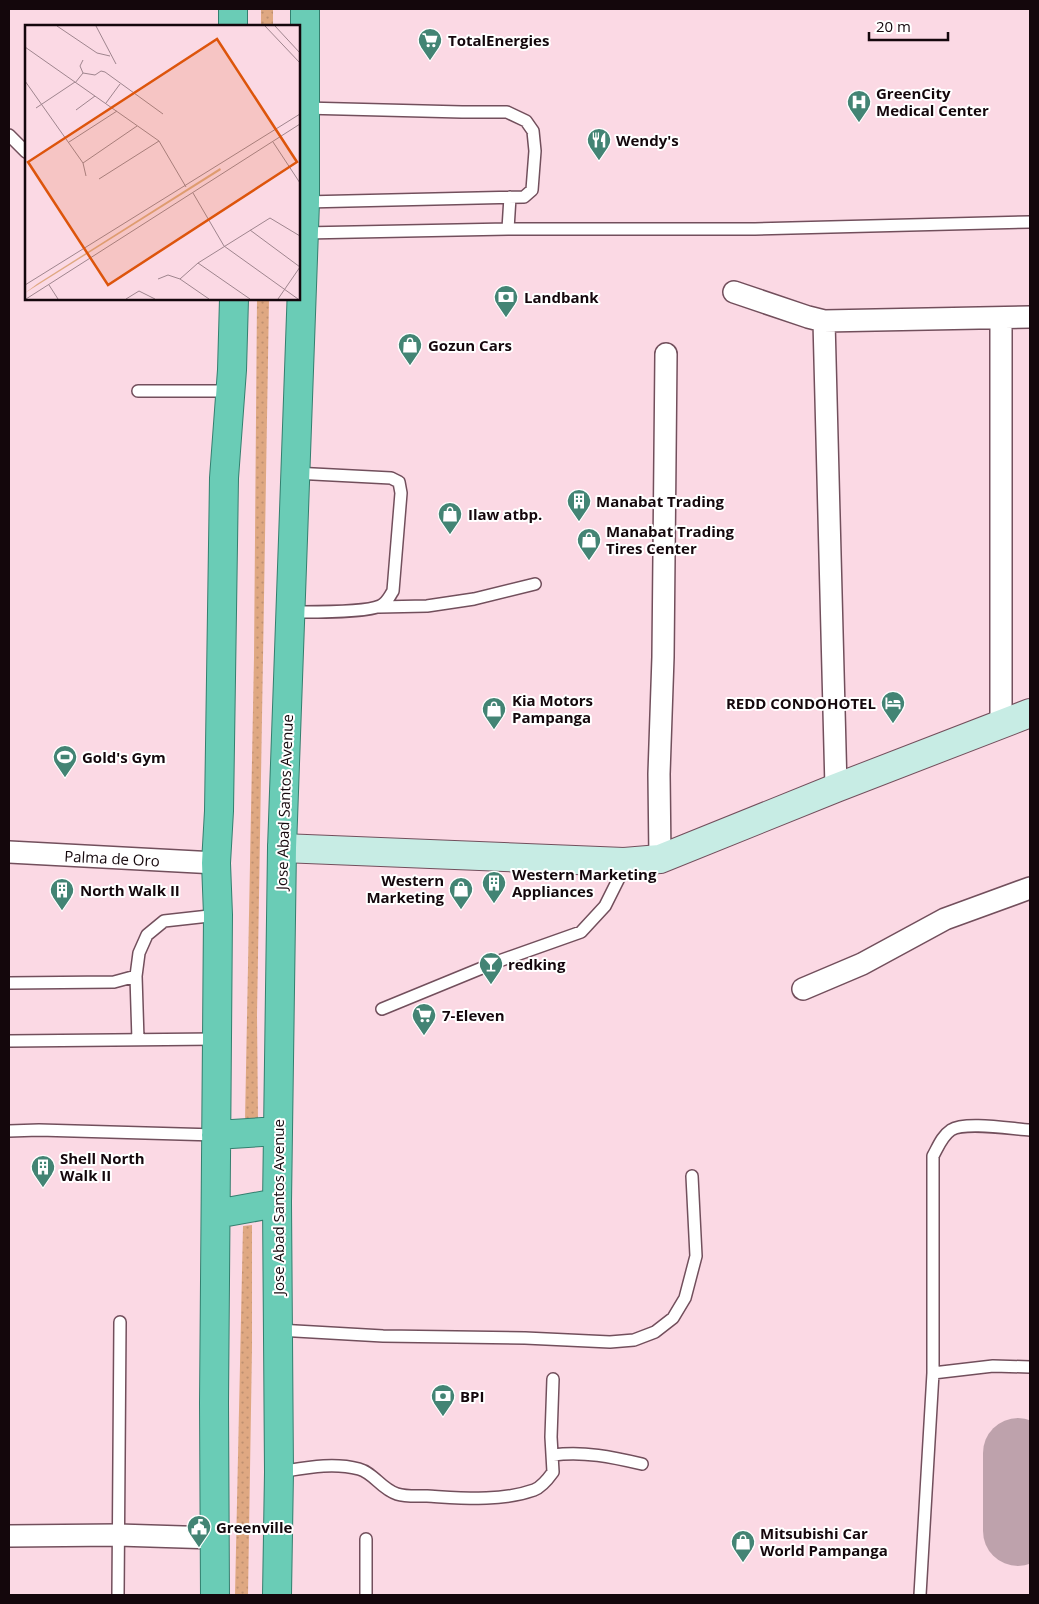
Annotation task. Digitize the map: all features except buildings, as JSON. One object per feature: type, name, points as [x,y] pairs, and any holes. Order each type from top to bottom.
[{"type":"highway","points":[[233,9],[233,25]]},
{"type":"highway","name":"Jose Abad Santos Avenue","points":[[277,1595],[279,1472],[277,1203],[282,848],[305,202],[305,9]]},
{"type":"highway","points":[[215,1595],[218,914],[216,863],[219,811],[224,478],[231,391],[234,300]]},
{"type":"highway","points":[[216,1135],[278,1131]]},
{"type":"highway","points":[[216,1214],[277,1203]]},
{"type":"main road","points":[[282,848],[624,862],[660,860],[836,788],[1030,713]]},
{"type":"street","points":[[734,292],[824,321],[1030,317]]},
{"type":"street","points":[[1001,318],[1001,725]]},
{"type":"street","points":[[824,321],[836,788]]},
{"type":"street","points":[[660,860],[666,354]]},
{"type":"street","name":"Palma de Oro","points":[[9,852],[216,863]]},
{"type":"street","points":[[804,989],[862,964],[945,919],[1030,888]]},
{"type":"street","points":[[9,1536],[118,1535],[215,1538]]},
{"type":"lane","points":[[304,108],[507,112],[526,121],[533,132],[535,151],[532,190],[524,197],[305,202]]},
{"type":"lane","points":[[9,135],[25,151]]},
{"type":"lane","points":[[508,229],[510,197]]},
{"type":"lane","points":[[304,233],[508,229],[755,229],[1030,222]]},
{"type":"lane","points":[[138,391],[231,391]]},
{"type":"lane","points":[[294,473],[391,478],[399,482],[400,492],[393,591],[386,602],[379,606]]},
{"type":"lane","points":[[290,612],[360,610],[379,606],[427,606],[474,599],[535,584]]},
{"type":"lane","points":[[382,1008],[483,967],[582,932],[605,906],[619,878],[624,862]]},
{"type":"lane","points":[[138,1040],[136,976],[139,953],[147,935],[164,921],[218,914]]},
{"type":"lane","points":[[9,983],[114,982],[136,976]]},
{"type":"lane","points":[[9,1041],[217,1039]]},
{"type":"lane","points":[[920,1595],[934,1373],[933,1156],[941,1140],[952,1130],[967,1126],[1030,1130]]},
{"type":"lane","points":[[9,1131],[39,1130],[216,1135]]},
{"type":"lane","points":[[278,1330],[383,1336],[526,1338],[610,1342],[634,1340],[648,1335],[655,1332],[672,1318],[685,1298],[696,1256],[692,1176]]},
{"type":"lane","points":[[118,1595],[120,1322]]},
{"type":"lane","points":[[934,1373],[993,1366],[1030,1367]]},
{"type":"lane","points":[[279,1472],[324,1466],[360,1470],[371,1475],[380,1485],[398,1495],[467,1498],[508,1496],[536,1490],[546,1482],[553,1472],[551,1437],[553,1379]]},
{"type":"lane","points":[[553,1455],[571,1453],[593,1454],[642,1464]]},
{"type":"lane","points":[[366,1539],[366,1595]]},
{"type":"shaded area","points":[[261,9],[273,9],[273,25],[261,25]]},
{"type":"shaded area","points":[[257,300],[269,300],[257,1015],[258,1122],[245,1121],[254,657]]},
{"type":"shaded area","points":[[252,1225],[248,1595],[235,1595],[243,1226]]},
{"type":"taxiway","points":[[1018,1453],[1018,1531]]},
{"type":"place","name":"TotalEnergies","points":[[430,61]]},
{"type":"place","name":"GreenCity Medical Center","points":[[859,123]]},
{"type":"place","name":"Wendy's","points":[[599,161]]},
{"type":"place","name":"Landbank","points":[[506,318]]},
{"type":"place","name":"Gozun Cars","points":[[410,366]]},
{"type":"place","name":"Manabat Trading","points":[[579,522]]},
{"type":"place","name":"Ilaw atbp.","points":[[450,535]]},
{"type":"place","name":"Manabat Trading Tires Center","points":[[589,561]]},
{"type":"place","name":"REDD CONDOHOTEL","points":[[893,724]]},
{"type":"place","name":"Kia Motors Pampanga","points":[[494,730]]},
{"type":"place","name":"Gold's Gym","points":[[65,778]]},
{"type":"place","name":"Western Marketing Appliances","points":[[494,904]]},
{"type":"place","name":"Western Marketing","points":[[461,910]]},
{"type":"place","name":"North Walk II","points":[[62,911]]},
{"type":"place","name":"redking","points":[[491,985]]},
{"type":"place","name":"7-Eleven","points":[[424,1036]]},
{"type":"place","name":"Shell North Walk II","points":[[43,1188]]},
{"type":"place","name":"BPI","points":[[443,1417]]},
{"type":"place","name":"Greenville","points":[[199,1548]]},
{"type":"place","name":"Mitsubishi Car World Pampanga","points":[[743,1563]]}]
